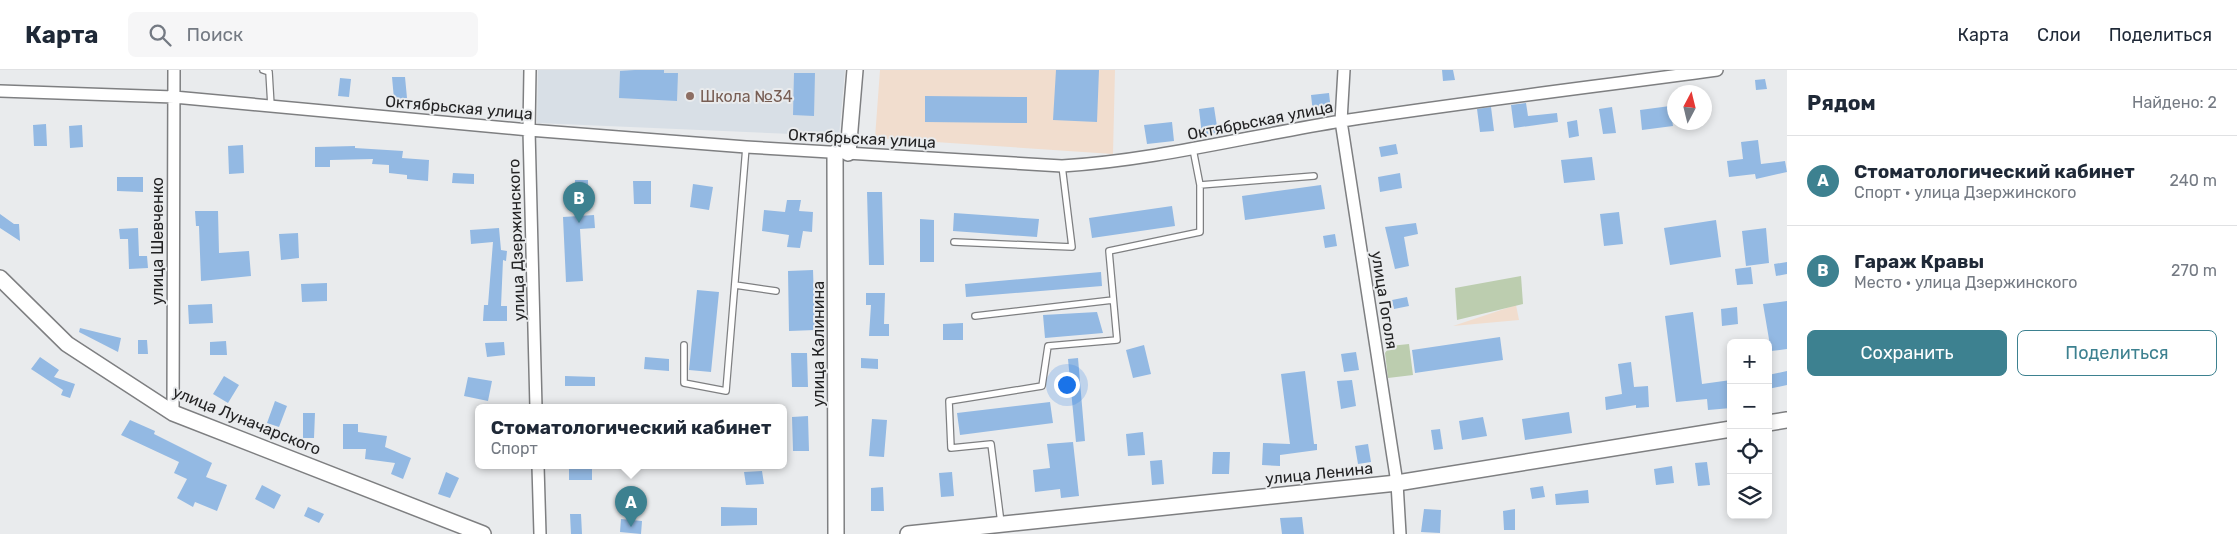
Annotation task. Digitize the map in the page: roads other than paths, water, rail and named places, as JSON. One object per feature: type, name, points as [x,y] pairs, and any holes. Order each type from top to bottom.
[{"type":"street","name":"улица Шевченко","points":[[173,413],[174,70]]},
{"type":"street","name":"улица Дзержинского","points":[[530,70],[529,130],[536,404]]},
{"type":"street","name":"улица Калинина","points":[[836,534],[841,153],[855,70]]},
{"type":"street","name":"улица Гоголя","points":[[1344,70],[1341,121],[1397,483],[1400,534]]},
{"type":"street","name":"Октябрьская улица","points":[[0,91],[174,97],[529,130],[746,147],[1062,166],[1095,164],[1193,149],[1341,121],[1717,70]]},
{"type":"street","name":"улица Луначарского","points":[[0,278],[67,344],[173,413],[483,534]]},
{"type":"street","points":[[1772,422],[1787,420]]},
{"type":"street","name":"улица Ленина","points":[[908,534],[1397,483],[1727,430]]},
{"type":"street","points":[[538,469],[540,534]]},
{"type":"lane","points":[[263,70],[269,72],[271,106]]},
{"type":"lane","points":[[684,345],[684,383],[726,391],[746,147]]},
{"type":"lane","points":[[1001,525],[991,444],[951,448],[949,401],[1042,386],[1048,346],[1117,340],[1109,251],[1200,232],[1200,185],[1193,149]]},
{"type":"lane","points":[[954,242],[1072,247],[1062,166]]},
{"type":"lane","points":[[1200,185],[1314,176]]},
{"type":"lane","points":[[735,285],[776,291]]},
{"type":"lane","points":[[975,316],[1113,300]]},
{"type":"place","name":"Школа №34","points":[[690,96]]},
{"type":"place","name":"Гараж Кравы","points":[[579,223]]},
{"type":"place","name":"Стоматологический кабинет","points":[[631,527]]}]
